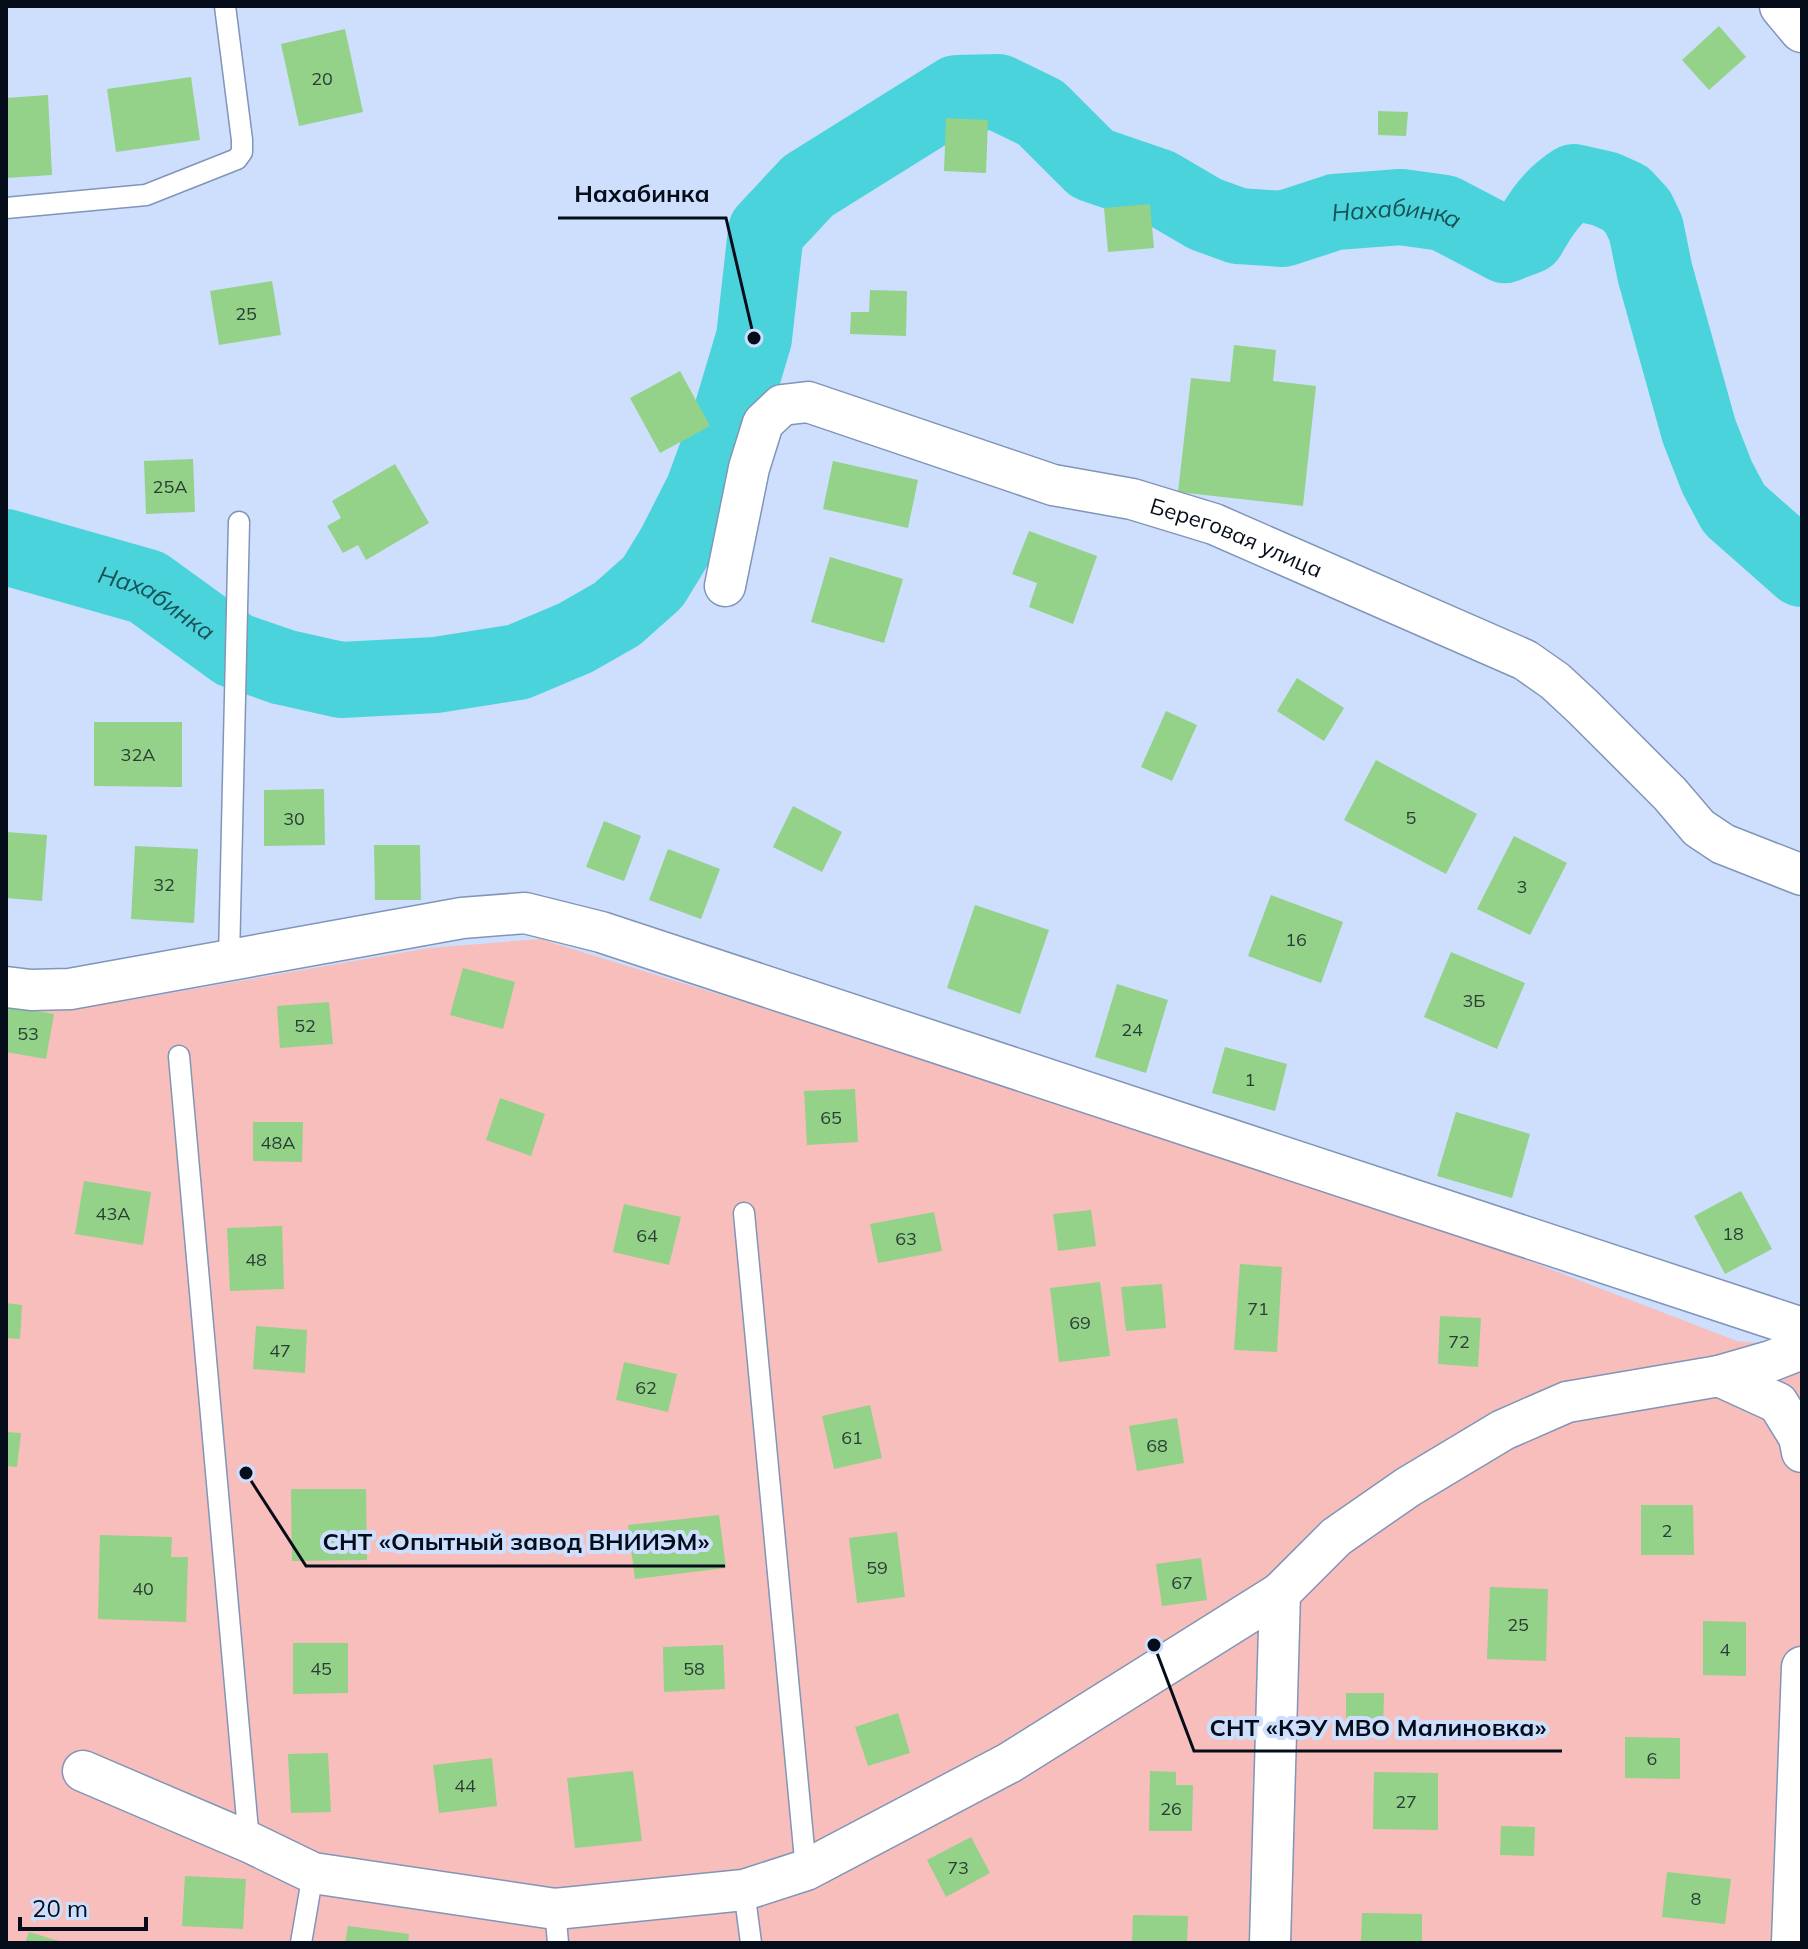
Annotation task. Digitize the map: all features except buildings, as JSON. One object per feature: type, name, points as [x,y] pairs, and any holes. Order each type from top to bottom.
[{"type":"street","points":[[1782,6],[1802,30]]},
{"type":"street","name":"Береговая улица","points":[[725,586],[749,468],[763,423],[782,405],[808,402],[1053,485],[1132,499],[1214,524],[1525,660],[1555,681],[1583,707],[1670,794],[1699,828],[1723,844],[1802,875]]},
{"type":"street","points":[[6,987],[70,989],[462,918],[525,913],[631,941],[1802,1328]]},
{"type":"street","points":[[83,1771],[313,1873],[557,1926],[744,1890],[806,1870],[1009,1763],[1280,1593],[1336,1537],[1408,1487],[1503,1430],[1567,1402],[1719,1376],[1802,1349]]},
{"type":"street","points":[[1719,1376],[1778,1403],[1799,1437],[1802,1452]]},
{"type":"street","points":[[1270,1943],[1280,1593]]},
{"type":"street","points":[[1792,1943],[1802,1667]]},
{"type":"lane","points":[[6,208],[146,195],[237,159],[242,152],[242,140],[225,6]]},
{"type":"lane","points":[[229,959],[239,522]]},
{"type":"lane","points":[[179,1056],[249,1842]]},
{"type":"lane","points":[[744,1213],[806,1870]]},
{"type":"lane","points":[[301,1943],[313,1873]]},
{"type":"lane","points":[[744,1890],[751,1943]]},
{"type":"shaded area","points":[[540,939],[1225,1151],[1420,1219],[1737,1341],[1802,1347],[1802,1943],[6,1943],[6,995],[114,1003],[429,948]]},
{"type":"waterway","name":"Нахабинка","points":[[6,547],[147,587],[234,650],[283,667],[341,680],[436,675],[518,662],[575,638],[617,614],[653,582],[703,491],[731,415],[754,338],[766,231],[808,186],[957,93],[998,92],[1041,113],[1092,164],[1159,187],[1205,214],[1238,226],[1283,229],[1335,212],[1401,207],[1444,213],[1505,245],[1528,236],[1559,193],[1574,182],[1605,189],[1625,198],[1638,212],[1646,229],[1655,273],[1699,431],[1717,477],[1734,509],[1802,569]]},
{"type":"place","name":"Нахабинка","points":[[754,338]]},
{"type":"place","name":"СНТ «Опытный завод ВНИИЭМ»","points":[[246,1473]]},
{"type":"place","name":"СНТ «КЭУ МВО Малиновка»","points":[[1154,1645]]}]
